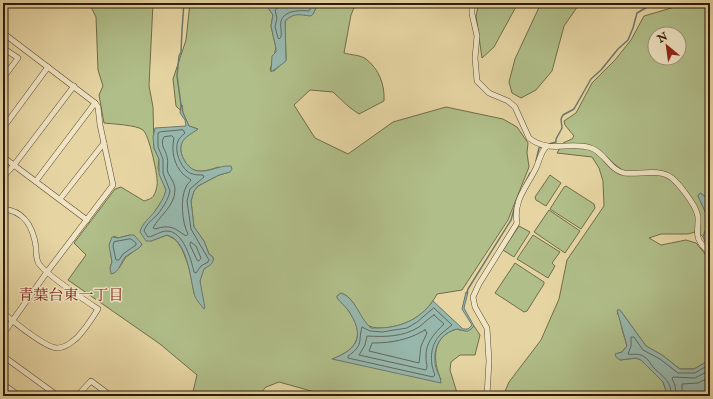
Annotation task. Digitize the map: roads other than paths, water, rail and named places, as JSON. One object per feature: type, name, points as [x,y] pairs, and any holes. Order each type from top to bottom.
[{"type":"street","points":[[472,3],[472,14],[477,36],[475,58],[477,81],[489,93],[508,101],[515,107],[529,138],[533,141],[551,147],[590,147],[596,150],[616,169],[624,173],[657,173],[666,174],[671,177],[698,213],[698,237],[710,254]]},
{"type":"street","points":[[3,33],[74,86],[98,107],[113,186],[47,272],[3,334]]},
{"type":"street","points":[[3,48],[18,58],[3,78]]},
{"type":"street","points":[[3,128],[48,67]]},
{"type":"street","points":[[3,177],[14,165],[74,86]]},
{"type":"street","points":[[36,181],[95,103]]},
{"type":"street","points":[[60,200],[104,142]]},
{"type":"street","points":[[487,396],[489,361],[487,328],[475,306],[473,297],[479,284],[517,223],[516,213],[521,196],[536,168],[543,150],[547,146]]},
{"type":"street","points":[[3,157],[87,220]]},
{"type":"street","points":[[3,208],[12,210],[20,215],[32,228],[38,262],[47,272],[98,309],[74,341],[57,348],[44,343],[3,313]]},
{"type":"street","points":[[3,356],[58,396]]},
{"type":"street","points":[[77,396],[91,382],[111,396]]},
{"type":"street","points":[[4,387],[19,396]]},
{"type":"water","points":[[286,3],[317,4],[317,6],[311,16],[294,15],[285,21],[286,60],[271,72],[272,56],[276,52],[276,48],[271,26],[273,15],[267,6]]},
{"type":"water","points":[[181,104],[189,126],[198,129],[187,137],[182,143],[181,152],[187,165],[199,171],[206,171],[226,166],[231,166],[232,169],[230,172],[219,175],[198,186],[194,191],[191,201],[194,227],[204,241],[209,254],[213,257],[212,263],[204,269],[200,281],[204,309],[195,295],[189,268],[179,244],[174,238],[167,235],[151,241],[146,241],[140,232],[144,223],[153,214],[160,203],[166,190],[159,174],[159,159],[154,148],[153,137],[155,128],[186,126],[185,120],[180,113]]},
{"type":"water","points":[[700,193],[710,198],[710,245],[705,242],[703,237],[709,220],[698,196]]},
{"type":"water","points":[[134,235],[142,244],[125,257],[118,269],[111,274],[110,268],[112,262],[109,245],[112,237],[118,238]]},
{"type":"water","points":[[466,292],[468,292],[464,308],[474,326],[468,331],[458,329],[452,331],[442,337],[439,341],[435,359],[436,368],[441,383],[332,359],[348,351],[353,346],[358,334],[348,310],[337,298],[337,296],[341,293],[350,299],[363,319],[371,328],[389,327],[406,323],[420,314],[433,301],[463,329],[468,329],[472,325],[462,309]]},
{"type":"water","points":[[617,310],[620,310],[646,346],[662,355],[680,369],[694,369],[710,360],[710,396],[666,396],[667,393],[663,382],[641,360],[636,358],[620,360],[616,357],[615,354],[622,352],[627,346]]},
{"type":"waterway","points":[[181,105],[177,76],[179,56],[181,52],[184,3]]},
{"type":"waterway","points":[[549,144],[556,142],[562,128],[561,119],[563,115],[574,109],[591,79],[628,40],[637,13],[654,3]]},
{"type":"waterway","points":[[536,161],[539,148],[542,147]]},
{"type":"waterway","points":[[520,193],[530,173]]},
{"type":"waterway","points":[[467,293],[468,289],[511,220],[515,206]]},
{"type":"district","name":"青葉台東一丁目","points":[[71,295]]}]
